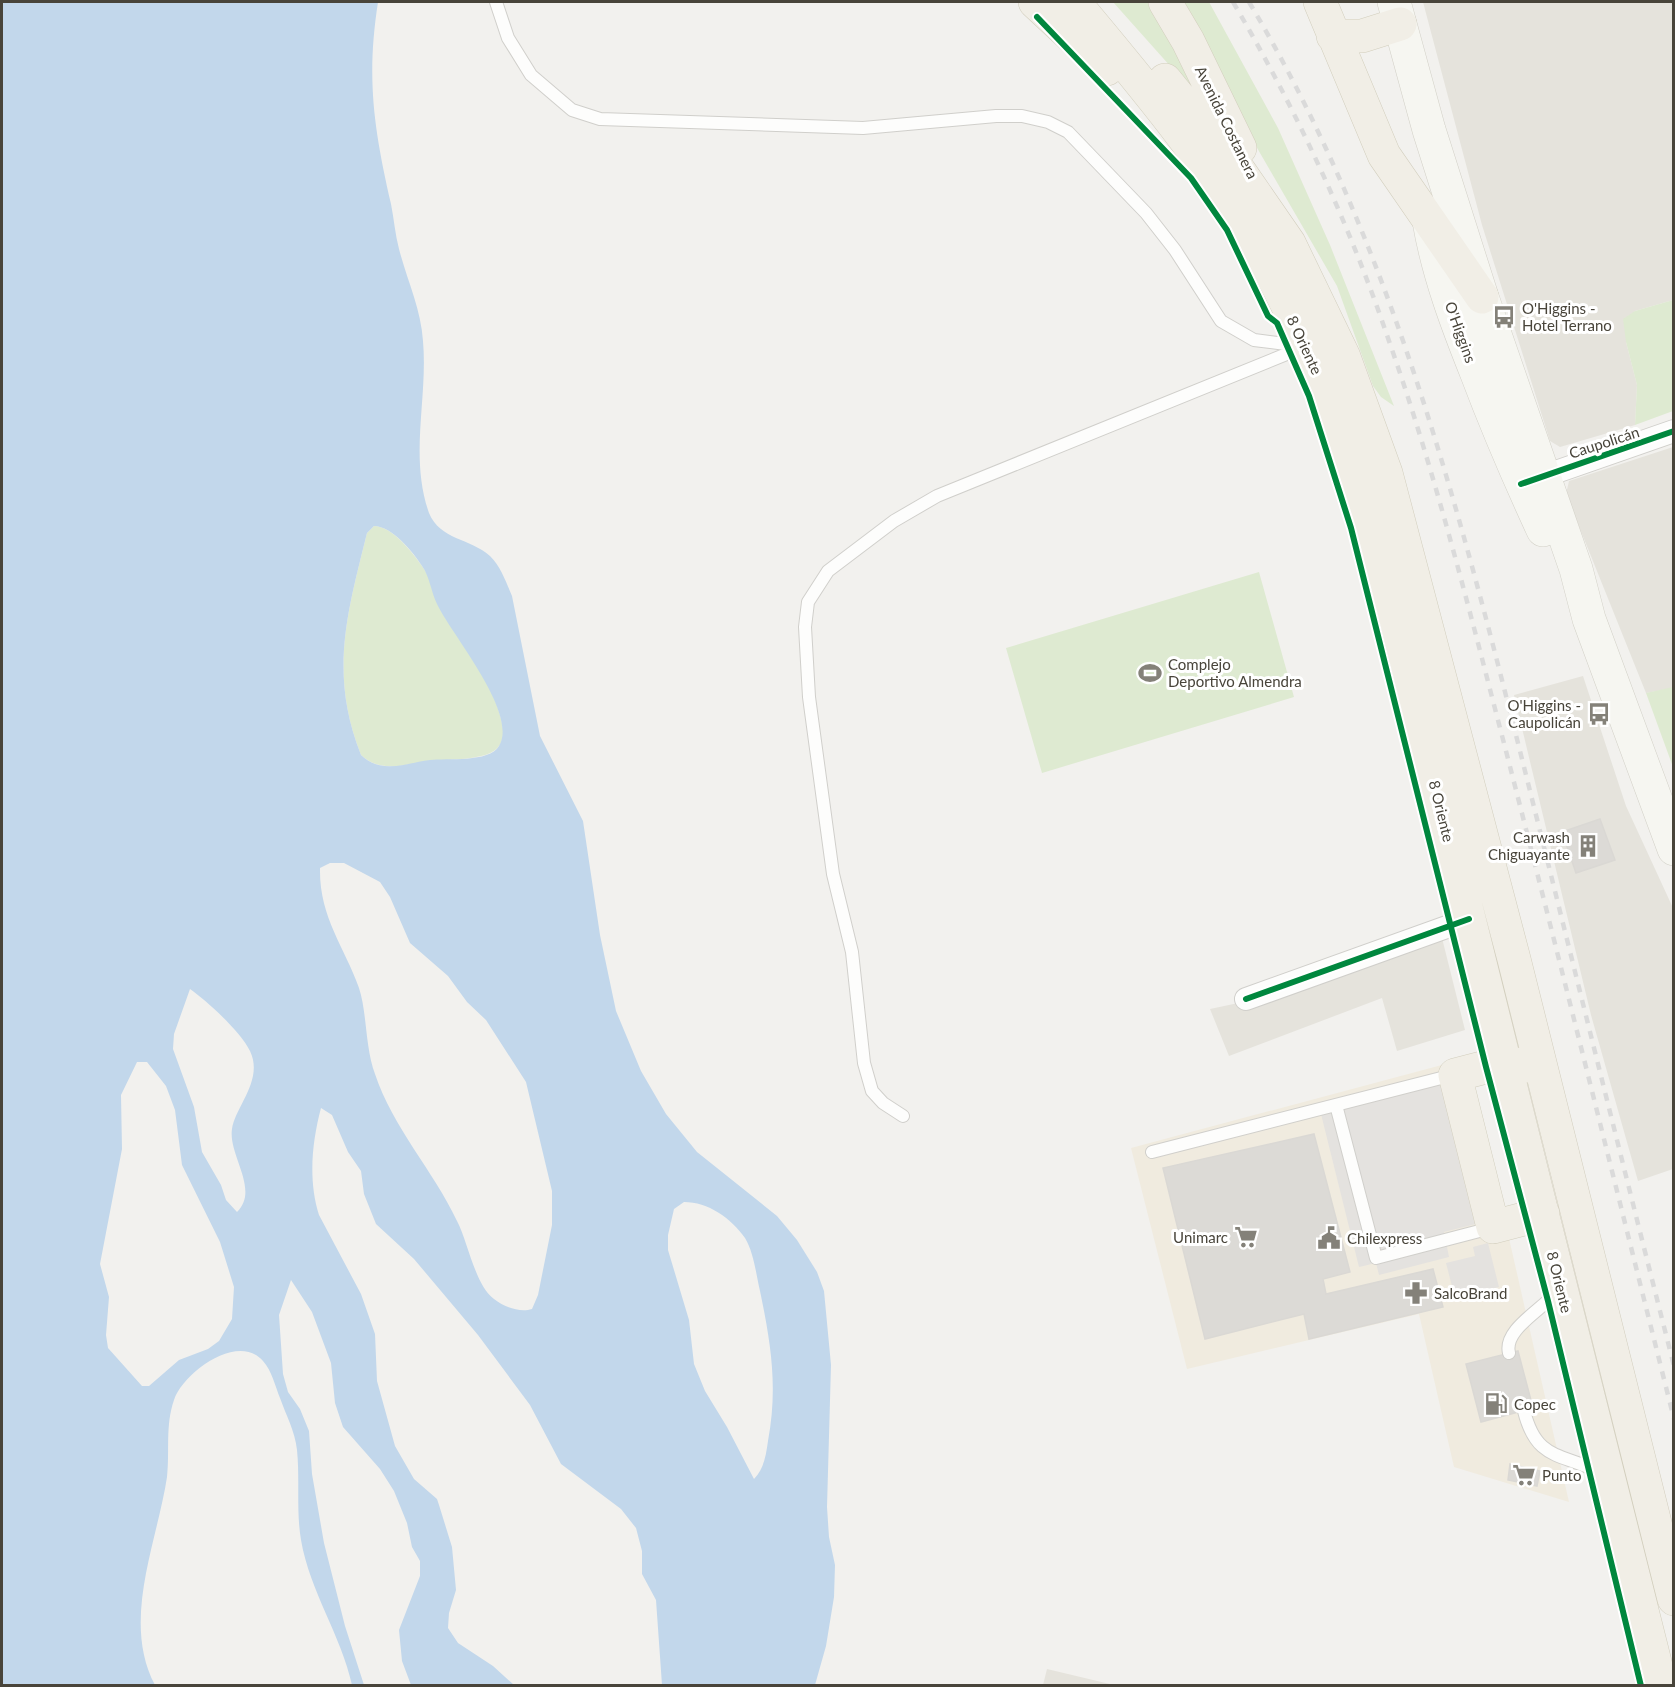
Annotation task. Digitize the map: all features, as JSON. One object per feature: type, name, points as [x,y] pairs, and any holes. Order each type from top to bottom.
[{"type":"main road","points":[[1035,2],[1194,154]]},
{"type":"main road","name":"8 Oriente","points":[[1074,2],[1130,69],[1194,154],[1244,225],[1287,305],[1323,349],[1334,414],[1377,549],[1661,1686]]},
{"type":"main road","name":"8 Oriente","points":[[1101,2],[1240,172],[1289,243],[1323,349],[1395,502],[1544,1079],[1674,1599]]},
{"type":"main road","name":"Avenida Costanera","points":[[1165,2],[1188,41],[1213,98],[1289,243]]},
{"type":"main road","points":[[1320,2],[1384,155],[1430,225],[1482,297]]},
{"type":"main road","points":[[1333,36],[1362,36],[1397,13]]},
{"type":"main road","name":"O'Higgins","points":[[1397,13],[1430,225],[1451,306],[1576,569],[1589,619],[1674,849]]},
{"type":"main road","name":"O'Higgins","points":[[1397,13],[1429,130],[1482,297],[1532,480]]},
{"type":"main road","points":[[1543,1214],[1493,1227],[1455,1074],[1505,1062],[1518,1063],[1544,1079]]},
{"type":"street","name":"Caupolicán","points":[[1532,480],[1674,431]]},
{"type":"street","points":[[1246,999],[1469,919]]},
{"type":"lane","points":[[496,2],[508,38],[531,75],[572,110],[600,119],[863,128],[996,116],[1022,116],[1048,122],[1068,132],[1146,213],[1175,250],[1221,321],[1254,340],[1323,349]]},
{"type":"lane","points":[[1272,343],[1279,334],[1287,305]]},
{"type":"lane","points":[[903,1116],[883,1103],[872,1091],[864,1064],[852,952],[833,874],[809,697],[805,627],[808,602],[816,586],[828,571],[849,553],[894,521],[937,496],[1323,349]]},
{"type":"lane","points":[[1152,1152],[1455,1074]]},
{"type":"lane","points":[[1336,1105],[1376,1258],[1493,1227]]},
{"type":"lane","points":[[1509,1353],[1507,1344],[1513,1333],[1539,1310],[1561,1285]]},
{"type":"lane","points":[[1524,1411],[1531,1434],[1539,1445],[1608,1476]]},
{"type":"shaded area","points":[[1423,2],[1673,2],[1673,300],[1635,311],[1626,342],[1637,385],[1635,425],[1560,447],[1550,441],[1482,225]]},
{"type":"shaded area","points":[[1673,447],[1673,688],[1646,693],[1566,494],[1569,481]]},
{"type":"shaded area","points":[[1583,676],[1626,806],[1673,908],[1673,1169],[1638,1181],[1591,1015],[1514,695]]},
{"type":"shaded area","points":[[1441,934],[1465,1030],[1397,1051],[1382,998],[1229,1056],[1210,1009],[1243,1002]]},
{"type":"shaded area","points":[[1468,1058],[1569,1502],[1454,1467],[1419,1314],[1187,1369],[1131,1148]]},
{"type":"shaded area","points":[[1448,1082],[1484,1222],[1444,1232],[1449,1257],[1379,1275],[1376,1263],[1359,1267],[1321,1114]]},
{"type":"shaded area","points":[[1488,1243],[1499,1287],[1455,1298],[1446,1263],[1475,1256],[1473,1247]]},
{"type":"shaded area","points":[[1047,1669],[1114,1685],[1043,1685]]},
{"type":"green space","points":[[1113,2],[1152,2],[1204,104]]},
{"type":"green space","points":[[1179,2],[1209,2],[1278,128],[1330,245],[1394,406],[1381,397],[1373,386],[1337,286],[1234,108]]},
{"type":"green space","points":[[1673,300],[1673,411],[1635,425],[1637,385],[1626,342],[1623,319],[1635,311]]},
{"type":"green space","points":[[374,526],[388,530],[418,560],[487,683],[500,714],[503,729],[501,742],[494,751],[477,757],[394,766],[377,764],[361,755],[351,726],[346,698],[344,644],[353,590],[367,533]]},
{"type":"green space","name":"Complejo Deportivo Almendra","points":[[1259,572],[1294,697],[1042,773],[1006,648]]},
{"type":"green space","points":[[1674,687],[1673,767],[1646,693]]},
{"type":"water","points":[[2,2],[378,2],[374,30],[372,80],[376,127],[402,261],[422,329],[424,363],[420,470],[429,513],[440,529],[474,545],[494,560],[512,596],[540,736],[583,821],[600,935],[616,1011],[641,1071],[666,1114],[697,1152],[777,1216],[797,1240],[817,1272],[824,1291],[831,1365],[827,1507],[829,1537],[835,1565],[834,1597],[826,1646],[815,1685],[662,1685],[656,1600],[642,1574],[642,1551],[636,1528],[621,1509],[561,1464],[530,1405],[478,1335],[414,1259],[376,1224],[364,1194],[361,1171],[348,1152],[332,1115],[321,1108],[312,1161],[313,1188],[319,1215],[361,1294],[375,1334],[377,1381],[395,1446],[414,1479],[437,1499],[439,1505],[452,1547],[456,1590],[449,1613],[448,1628],[458,1643],[493,1666],[514,1685],[411,1685],[402,1661],[399,1630],[420,1576],[420,1561],[412,1547],[407,1523],[394,1491],[380,1469],[343,1427],[335,1403],[331,1363],[312,1312],[291,1280],[279,1315],[283,1374],[288,1392],[300,1409],[309,1431],[312,1474],[324,1543],[345,1626],[364,1685],[352,1685],[341,1649],[305,1559],[298,1506],[297,1450],[290,1423],[266,1365],[252,1353],[240,1351],[226,1353],[188,1378],[179,1389],[171,1410],[167,1477],[144,1582],[141,1608],[141,1635],[145,1660],[155,1685],[2,1685]],"holes":[[[374,526],[388,530],[408,547],[425,570],[437,604],[481,674],[500,714],[503,732],[499,746],[494,751],[467,759],[430,760],[394,766],[377,765],[361,755],[351,726],[346,698],[344,644],[353,590],[367,533]],[[330,863],[344,863],[380,882],[390,897],[410,943],[448,976],[467,1002],[486,1020],[526,1082],[552,1191],[552,1225],[538,1295],[532,1309],[517,1310],[507,1307],[487,1292],[477,1274],[461,1230],[447,1202],[392,1113],[372,1064],[359,988],[328,916],[321,886],[320,868]],[[190,989],[232,1026],[250,1051],[254,1072],[232,1129],[234,1150],[242,1172],[245,1193],[243,1203],[237,1212],[226,1200],[221,1185],[202,1152],[194,1107],[173,1049],[174,1034]],[[137,1062],[147,1062],[166,1086],[175,1110],[182,1165],[220,1242],[234,1287],[232,1319],[219,1341],[208,1349],[179,1360],[149,1386],[142,1386],[108,1348],[106,1335],[109,1297],[100,1264],[122,1149],[121,1095]],[[684,1202],[693,1203],[710,1208],[726,1218],[745,1238],[751,1250],[767,1329],[773,1384],[773,1402],[766,1451],[762,1466],[754,1479],[705,1391],[694,1364],[689,1320],[668,1250],[668,1235],[674,1209]]]},
{"type":"building","name":"Carwash Chiguayante","points":[[1600,819],[1615,860],[1576,873],[1562,832]]},
{"type":"building","points":[[1314,1134],[1350,1272],[1323,1279],[1326,1294],[1433,1269],[1443,1307],[1309,1339],[1304,1314],[1205,1339],[1163,1168]]},
{"type":"building","points":[[1518,1351],[1533,1408],[1481,1422],[1466,1364]]},
{"type":"building","name":"Punto","points":[[1510,1464],[1540,1471],[1537,1486],[1508,1480]]},
{"type":"railway","points":[[1233,2],[1299,125],[1339,210],[1373,297],[1422,442],[1452,544],[1506,751],[1674,1419]]},
{"type":"railway","points":[[1249,2],[1299,93],[1343,186],[1382,282],[1447,479],[1502,679],[1674,1366]]},
{"type":"cycle path","points":[[1037,17],[1191,178],[1227,230],[1268,316],[1277,323],[1309,396],[1351,528],[1486,1067],[1548,1301],[1641,1686]]},
{"type":"cycle path","points":[[1521,484],[1674,431]]},
{"type":"cycle path","points":[[1246,999],[1469,919]]},
{"type":"place","name":"O'Higgins - Hotel Terrano","points":[[1504,317]]},
{"type":"place","name":"Complejo Deportivo Almendra","points":[[1150,673]]},
{"type":"place","name":"O'Higgins - Caupolicán","points":[[1599,714]]},
{"type":"place","name":"Carwash Chiguayante","points":[[1588,846]]},
{"type":"place","name":"Unimarc","points":[[1246,1237]]},
{"type":"place","name":"Chilexpress","points":[[1329,1238]]},
{"type":"place","name":"SalcoBrand","points":[[1416,1293]]},
{"type":"place","name":"Copec","points":[[1496,1404]]},
{"type":"place","name":"Punto","points":[[1524,1475]]}]
